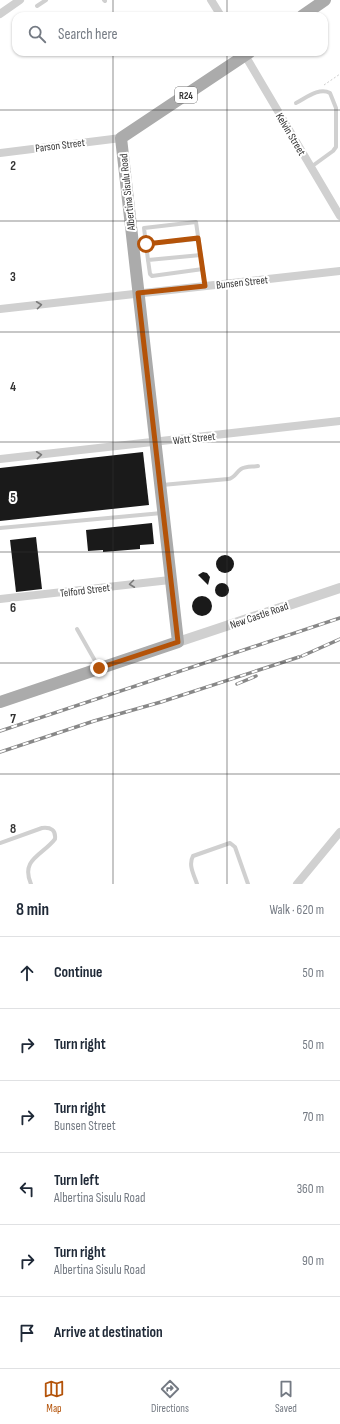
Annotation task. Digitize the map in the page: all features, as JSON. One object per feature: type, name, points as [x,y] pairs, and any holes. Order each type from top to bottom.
[{"type":"main road","points":[[308,12],[325,0]]},
{"type":"main road","name":"Albertina Sisulu Road","points":[[178,642],[121,138],[242,56]]},
{"type":"main road","points":[[0,702],[178,642]]},
{"type":"street","points":[[0,14],[20,0]]},
{"type":"street","points":[[211,0],[218,12]]},
{"type":"street","name":"Kelvin Street","points":[[248,56],[340,216]]},
{"type":"street","name":"Parson Street","points":[[0,153],[121,138]]},
{"type":"street","name":"Bunsen Street","points":[[0,309],[340,271]]},
{"type":"street","name":"Watt Street","points":[[0,459],[340,421]]},
{"type":"street","name":"Telford Street","points":[[0,599],[170,580]]},
{"type":"street","name":"New Castle Road","points":[[178,642],[340,588]]},
{"type":"street","points":[[298,884],[340,832]]},
{"type":"lane","points":[[37,6],[46,0]]},
{"type":"lane","points":[[296,103],[321,91],[326,91],[330,93],[336,108],[337,145],[333,152],[311,167]]},
{"type":"lane","points":[[203,269],[152,276],[150,274],[144,228],[196,222],[203,269],[205,286]]},
{"type":"lane","points":[[146,244],[198,238]]},
{"type":"lane","points":[[148,260],[201,255]]},
{"type":"lane","points":[[160,485],[228,479],[232,478],[244,468],[258,466]]},
{"type":"lane","points":[[0,528],[163,513]]},
{"type":"lane","points":[[77,629],[99,668]]},
{"type":"lane","points":[[0,843],[42,828],[53,829],[56,834],[55,839],[36,856],[30,864],[28,874],[31,884]]},
{"type":"lane","points":[[197,884],[191,866],[193,856],[230,843],[235,847],[248,884]]},
{"type":"path","points":[[321,91],[325,85],[340,74]]},
{"type":"building","points":[[143,452],[149,505],[0,521],[0,468]]},
{"type":"building","points":[[152,523],[154,544],[140,545],[140,549],[103,552],[103,550],[88,551],[86,530]]},
{"type":"building","points":[[36,537],[42,589],[16,592],[10,540]]},
{"type":"building","points":[[225,555],[231,558],[234,564],[231,570],[225,573],[219,570],[216,564],[219,558]]},
{"type":"building","points":[[203,572],[207,573],[210,577],[208,585],[198,575]]},
{"type":"building","points":[[222,583],[227,585],[229,590],[227,595],[222,597],[217,595],[215,590],[217,585]]},
{"type":"building","points":[[202,596],[209,599],[212,606],[209,613],[202,616],[195,613],[192,606],[195,599]]},
{"type":"railway","points":[[0,731],[340,618]]},
{"type":"railway","points":[[302,656],[340,639]]},
{"type":"railway","points":[[0,752],[299,657]]},
{"type":"railway","points":[[237,684],[256,676]]},
{"type":"route","points":[[99,668],[178,642],[138,293],[205,286],[198,238],[146,244]]}]
